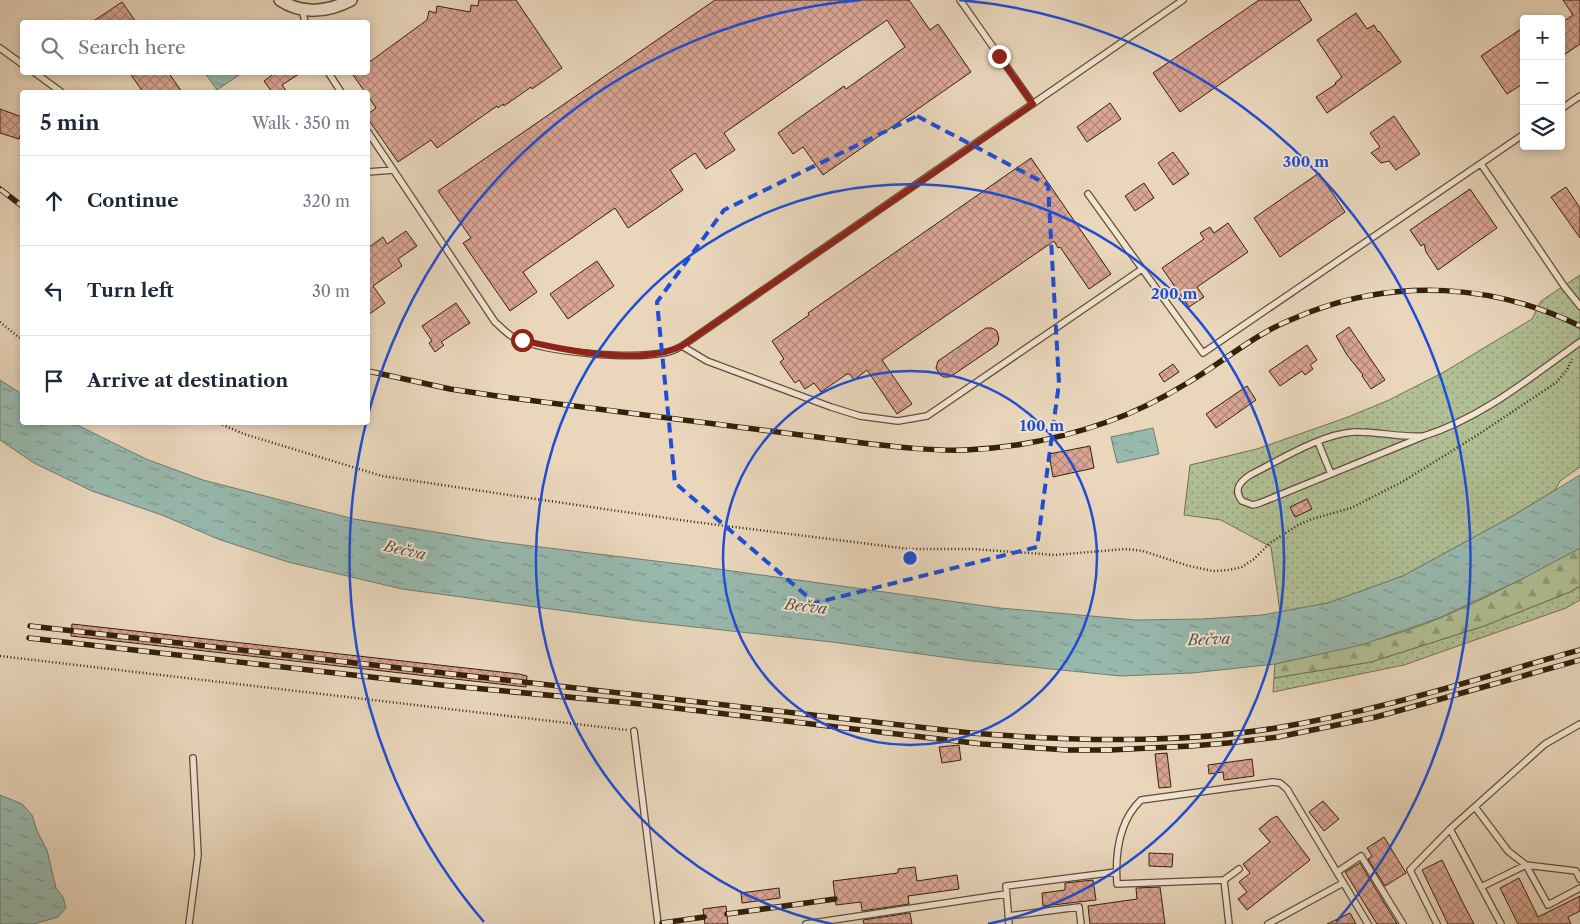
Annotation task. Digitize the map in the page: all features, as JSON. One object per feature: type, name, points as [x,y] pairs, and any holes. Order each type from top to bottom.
[{"type":"street","points":[[280,0],[302,9],[324,10],[334,8],[351,0]]},
{"type":"lane","points":[[960,0],[1033,104]]},
{"type":"lane","points":[[370,135],[495,322],[510,336],[547,346],[608,355],[646,355],[670,352],[682,346],[1184,0]]},
{"type":"lane","points":[[302,9],[305,20]]},
{"type":"lane","points":[[0,48],[20,63]]},
{"type":"lane","points":[[38,75],[58,90]]},
{"type":"lane","points":[[330,75],[340,90]]},
{"type":"lane","points":[[1565,106],[1580,96]]},
{"type":"lane","points":[[1088,194],[1203,354],[1520,137]]},
{"type":"lane","points":[[1481,164],[1564,286],[1580,306]]},
{"type":"lane","points":[[370,172],[393,170]]},
{"type":"lane","points":[[682,346],[707,360],[831,407],[881,420],[913,420],[928,416],[1142,269]]},
{"type":"lane","points":[[1424,436],[1411,437],[1367,432],[1341,434],[1318,442],[1242,481],[1237,491],[1242,501],[1260,504],[1464,421],[1490,406],[1580,342]]},
{"type":"lane","points":[[1318,442],[1331,474]]},
{"type":"lane","points":[[1437,924],[1410,870],[1450,829],[1546,744],[1580,724]]},
{"type":"lane","points":[[634,731],[658,924]]},
{"type":"lane","points":[[189,924],[198,855],[193,758]]},
{"type":"lane","points":[[1239,869],[1224,880],[1117,884],[1116,872],[1121,833],[1127,817],[1142,800],[1273,782],[1280,783],[1287,789],[1368,924]]},
{"type":"lane","points":[[1475,807],[1508,851],[1526,865],[1548,905],[1580,888]]},
{"type":"lane","points":[[1450,829],[1501,924]]},
{"type":"lane","points":[[1337,872],[1361,856],[1403,924]]},
{"type":"lane","points":[[1481,887],[1526,865],[1576,871],[1580,878]]},
{"type":"lane","points":[[1008,924],[1006,886],[1116,872]]},
{"type":"lane","points":[[1224,880],[1229,924]]},
{"type":"lane","points":[[1268,924],[1343,883]]},
{"type":"lane","points":[[806,924],[1006,894]]},
{"type":"lane","points":[[1008,916],[1079,907],[1081,924]]},
{"type":"path","points":[[0,322],[20,338]]},
{"type":"path","points":[[223,425],[244,434],[382,476],[539,500],[908,549],[974,549],[1056,555],[1125,549],[1143,551],[1189,566],[1213,571],[1242,567],[1288,530],[1312,519],[1351,508],[1402,482],[1557,382],[1567,370],[1576,352]]},
{"type":"path","points":[[0,656],[634,731]]},
{"type":"highlighted area","points":[[917,116],[1048,185],[1059,383],[1037,547],[815,603],[675,483],[657,302],[724,210]]},
{"type":"green space","points":[[1580,275],[1580,467],[1560,481],[1555,490],[1511,517],[1403,576],[1328,603],[1280,612],[1271,547],[1221,520],[1184,515],[1190,465],[1257,449],[1348,417],[1389,400],[1444,372],[1532,319],[1541,301]]},
{"type":"green space","points":[[1580,548],[1580,586],[1570,592],[1484,626],[1371,662],[1274,678],[1275,664],[1359,644],[1420,626],[1476,602]]},
{"type":"green space","points":[[1580,586],[1580,600],[1566,608],[1404,665],[1273,692],[1274,678],[1371,662],[1484,626],[1570,592]]},
{"type":"water","points":[[206,75],[239,75],[217,90]]},
{"type":"water","name":"Bečva","points":[[0,380],[20,393],[20,425],[77,425],[146,459],[203,480],[354,519],[491,541],[696,566],[1000,608],[1136,620],[1202,619],[1262,615],[1328,603],[1403,576],[1511,517],[1580,475],[1580,548],[1522,579],[1439,618],[1361,645],[1275,664],[1192,673],[1121,676],[972,661],[832,642],[640,621],[402,589],[288,562],[218,539],[162,515],[92,491],[34,463],[0,440]]},
{"type":"water","points":[[1153,428],[1159,454],[1117,463],[1111,437]]},
{"type":"water","points":[[0,795],[22,804],[32,815],[37,831],[47,850],[56,888],[63,897],[66,908],[58,917],[34,924],[0,924]]},
{"type":"building","points":[[479,0],[516,0],[562,68],[504,106],[503,104],[498,108],[497,106],[437,148],[431,140],[398,162],[370,122],[370,112],[376,108],[370,99],[370,90],[364,90],[353,75],[370,75],[370,62],[427,20],[429,11],[436,13],[437,6],[470,12],[471,5],[478,6]]},
{"type":"building","points":[[715,0],[909,0],[930,30],[938,24],[971,72],[823,175],[803,147],[793,154],[778,133],[844,86],[846,89],[905,47],[887,20],[724,133],[735,150],[706,169],[695,153],[670,170],[683,190],[628,228],[615,208],[523,272],[537,292],[510,311],[463,243],[471,238],[438,191]]},
{"type":"building","points":[[1259,0],[1299,0],[1312,20],[1180,112],[1153,73]]},
{"type":"building","points":[[1563,0],[1580,0],[1580,44],[1565,54],[1565,20],[1573,15]]},
{"type":"building","points":[[122,2],[135,20],[95,20]]},
{"type":"building","points":[[1356,13],[1367,29],[1374,25],[1401,62],[1327,113],[1316,97],[1336,84],[1342,77],[1317,40]]},
{"type":"building","points":[[1520,30],[1520,86],[1507,94],[1481,56]]},
{"type":"building","points":[[131,75],[170,75],[181,90],[142,90]]},
{"type":"building","points":[[272,75],[297,75],[282,85],[286,90],[271,90],[264,81]]},
{"type":"building","points":[[1110,103],[1121,119],[1087,142],[1077,127]]},
{"type":"building","points":[[0,109],[20,116],[19,139],[0,133]]},
{"type":"building","points":[[1394,116],[1420,154],[1396,170],[1389,161],[1381,163],[1371,153],[1380,147],[1370,133]]},
{"type":"building","points":[[1173,152],[1189,174],[1173,185],[1158,163]]},
{"type":"building","points":[[1031,158],[1111,274],[1089,289],[1054,241],[882,360],[912,404],[897,414],[867,370],[854,380],[850,374],[847,374],[821,392],[814,383],[805,389],[799,380],[795,383],[780,362],[784,359],[772,341],[809,315],[808,313]]},
{"type":"building","points":[[1319,173],[1345,212],[1280,257],[1254,218]]},
{"type":"building","points":[[1144,183],[1154,198],[1135,211],[1125,196]]},
{"type":"building","points":[[1566,187],[1580,208],[1580,238],[1551,197]]},
{"type":"building","points":[[1470,189],[1497,228],[1438,270],[1426,252],[1424,244],[1421,246],[1410,230]]},
{"type":"building","points":[[1228,223],[1248,252],[1197,287],[1204,297],[1189,307],[1162,268],[1204,239],[1200,233],[1210,227],[1214,233]]},
{"type":"building","points":[[406,231],[417,246],[398,259],[402,266],[373,286],[385,303],[370,314],[370,247],[383,237],[387,244]]},
{"type":"building","points":[[597,261],[614,286],[568,319],[550,294]]},
{"type":"building","points":[[456,303],[470,323],[441,342],[444,345],[435,352],[429,343],[432,341],[422,326]]},
{"type":"building","points":[[1349,327],[1385,380],[1371,389],[1336,336]]},
{"type":"building","points":[[986,328],[992,328],[997,331],[999,339],[997,345],[950,377],[940,375],[936,368],[938,361]]},
{"type":"building","points":[[1307,345],[1317,360],[1310,365],[1313,369],[1305,375],[1302,371],[1280,386],[1269,371]]},
{"type":"building","points":[[1173,364],[1179,372],[1164,382],[1159,374]]},
{"type":"building","points":[[1247,386],[1256,400],[1216,428],[1206,414]]},
{"type":"building","points":[[1090,446],[1094,468],[1053,477],[1049,454]]},
{"type":"building","points":[[1307,499],[1312,509],[1295,517],[1290,507]]},
{"type":"building","points":[[72,624],[519,674],[527,676],[526,687],[71,636]]},
{"type":"building","points":[[959,745],[961,760],[942,763],[939,747]]},
{"type":"building","points":[[1167,753],[1171,787],[1159,788],[1155,754]]},
{"type":"building","points":[[1252,759],[1254,776],[1224,780],[1223,772],[1209,774],[1208,765]]},
{"type":"building","points":[[1323,801],[1339,819],[1324,831],[1309,812]]},
{"type":"building","points":[[1277,816],[1310,860],[1247,910],[1238,899],[1247,892],[1239,882],[1250,873],[1243,864],[1270,842],[1259,829]]},
{"type":"building","points":[[1384,837],[1406,873],[1385,886],[1368,859],[1372,856],[1367,848]]},
{"type":"building","points":[[1149,853],[1173,854],[1172,867],[1149,866]]},
{"type":"building","points":[[1442,860],[1474,924],[1448,924],[1422,870]]},
{"type":"building","points":[[1360,863],[1397,924],[1377,924],[1345,872]]},
{"type":"building","points":[[915,867],[917,881],[957,875],[959,889],[908,896],[909,904],[862,911],[861,902],[836,905],[833,881],[898,873],[898,869]]},
{"type":"building","points":[[1519,878],[1538,917],[1580,896],[1580,911],[1568,917],[1571,924],[1518,924],[1500,888]]},
{"type":"building","points":[[1093,880],[1096,900],[1043,906],[1042,893],[1065,890],[1065,883]]},
{"type":"building","points":[[1160,887],[1165,924],[1090,924],[1088,906],[1137,899],[1136,888]]},
{"type":"building","points":[[779,888],[780,898],[742,903],[741,893]]},
{"type":"building","points":[[726,906],[728,924],[705,924],[703,909]]},
{"type":"building","points":[[910,913],[912,924],[864,924],[863,920]]},
{"type":"building","points":[[1350,913],[1356,924],[1327,924]]},
{"type":"railway","points":[[0,189],[20,204]]},
{"type":"railway","points":[[370,371],[450,389],[497,396],[876,444],[927,449],[966,450],[1038,441],[1073,433],[1118,418],[1179,388],[1281,324],[1341,302],[1376,294],[1410,291],[1480,294],[1514,301],[1580,326]]},
{"type":"railway","points":[[30,626],[971,733],[1086,739],[1200,737],[1276,728],[1315,721],[1467,683],[1580,650]]},
{"type":"railway","points":[[29,638],[441,685],[641,704],[982,744],[1067,750],[1191,746],[1278,737],[1376,717],[1580,660]]},
{"type":"railway","points":[[727,914],[835,899]]},
{"type":"railway","points":[[662,923],[704,917]]},
{"type":"route","points":[[522,340],[574,351],[608,355],[646,355],[670,352],[682,346],[1033,104],[999,56]]}]
